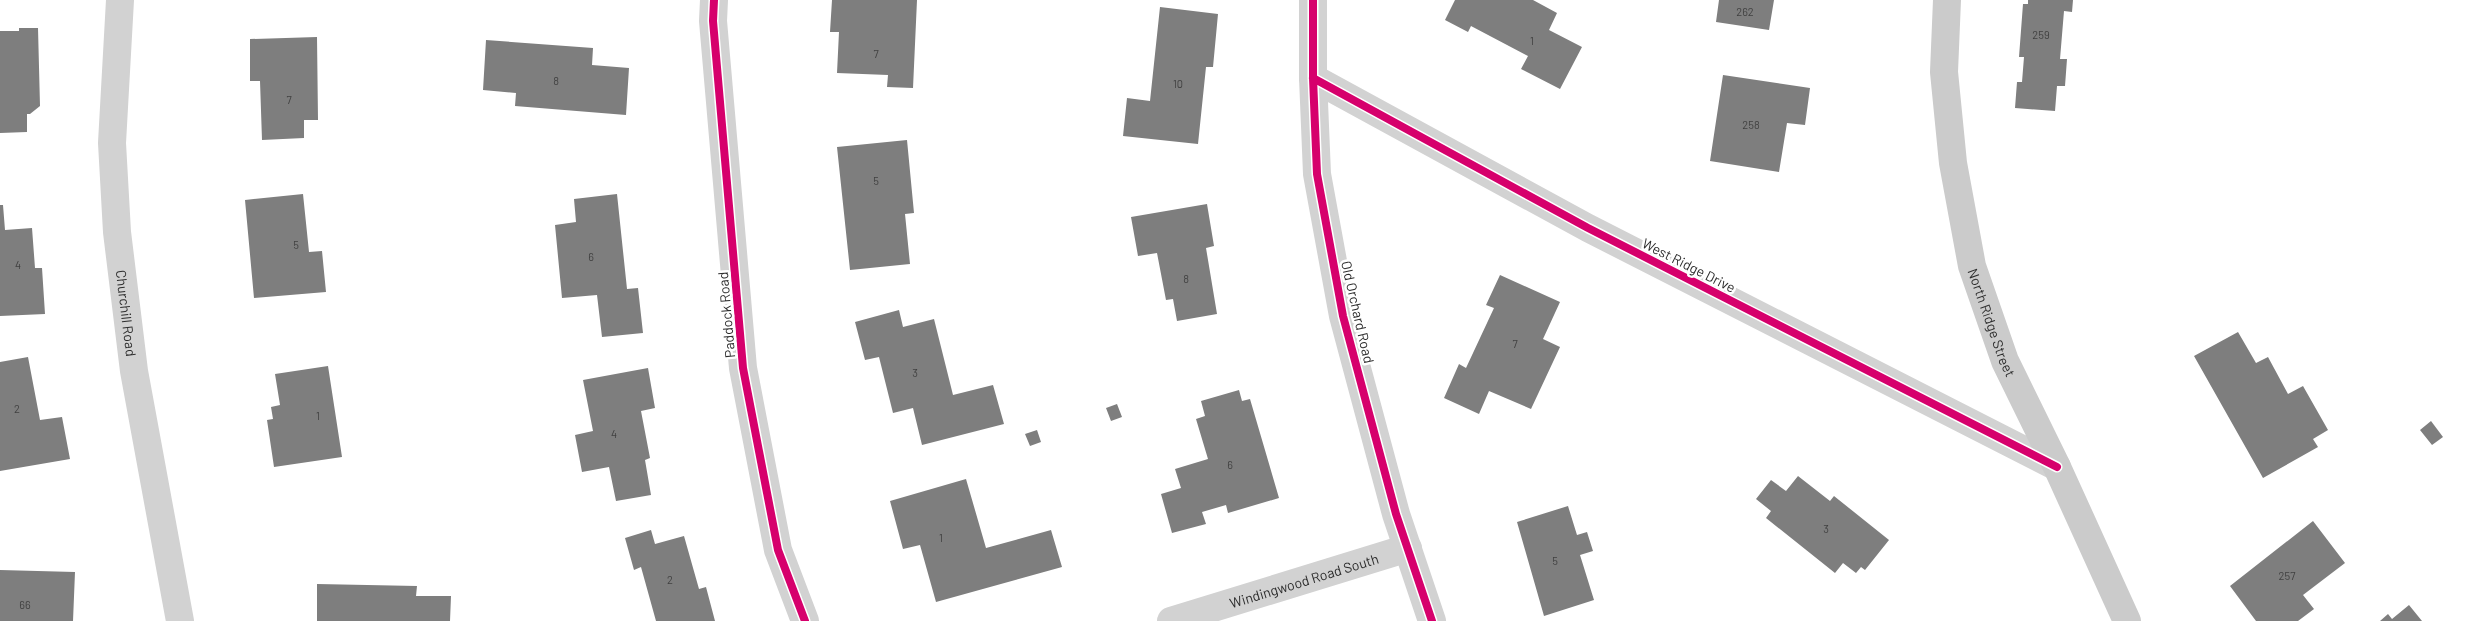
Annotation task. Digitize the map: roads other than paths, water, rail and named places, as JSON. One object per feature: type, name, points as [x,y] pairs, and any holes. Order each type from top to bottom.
[{"type":"street","name":"Churchill Road","points":[[120,0],[112,143],[117,232],[134,371],[180,621]]},
{"type":"street","name":"Paddock Road","points":[[714,0],[713,21],[743,368],[778,550],[805,621]]},
{"type":"street","name":"Old Orchard Road","points":[[1313,0],[1313,78],[1318,174],[1343,316],[1396,514],[1432,621]]},
{"type":"street","name":"North Ridge Street","points":[[1947,0],[1944,72],[1953,163],[1972,266],[2005,361],[2058,467],[2127,621]]},
{"type":"street","name":"West Ridge Drive","points":[[1313,78],[1588,228],[2058,467]]},
{"type":"street","name":"Windingwood Road South","points":[[1170,621],[1408,548]]}]
